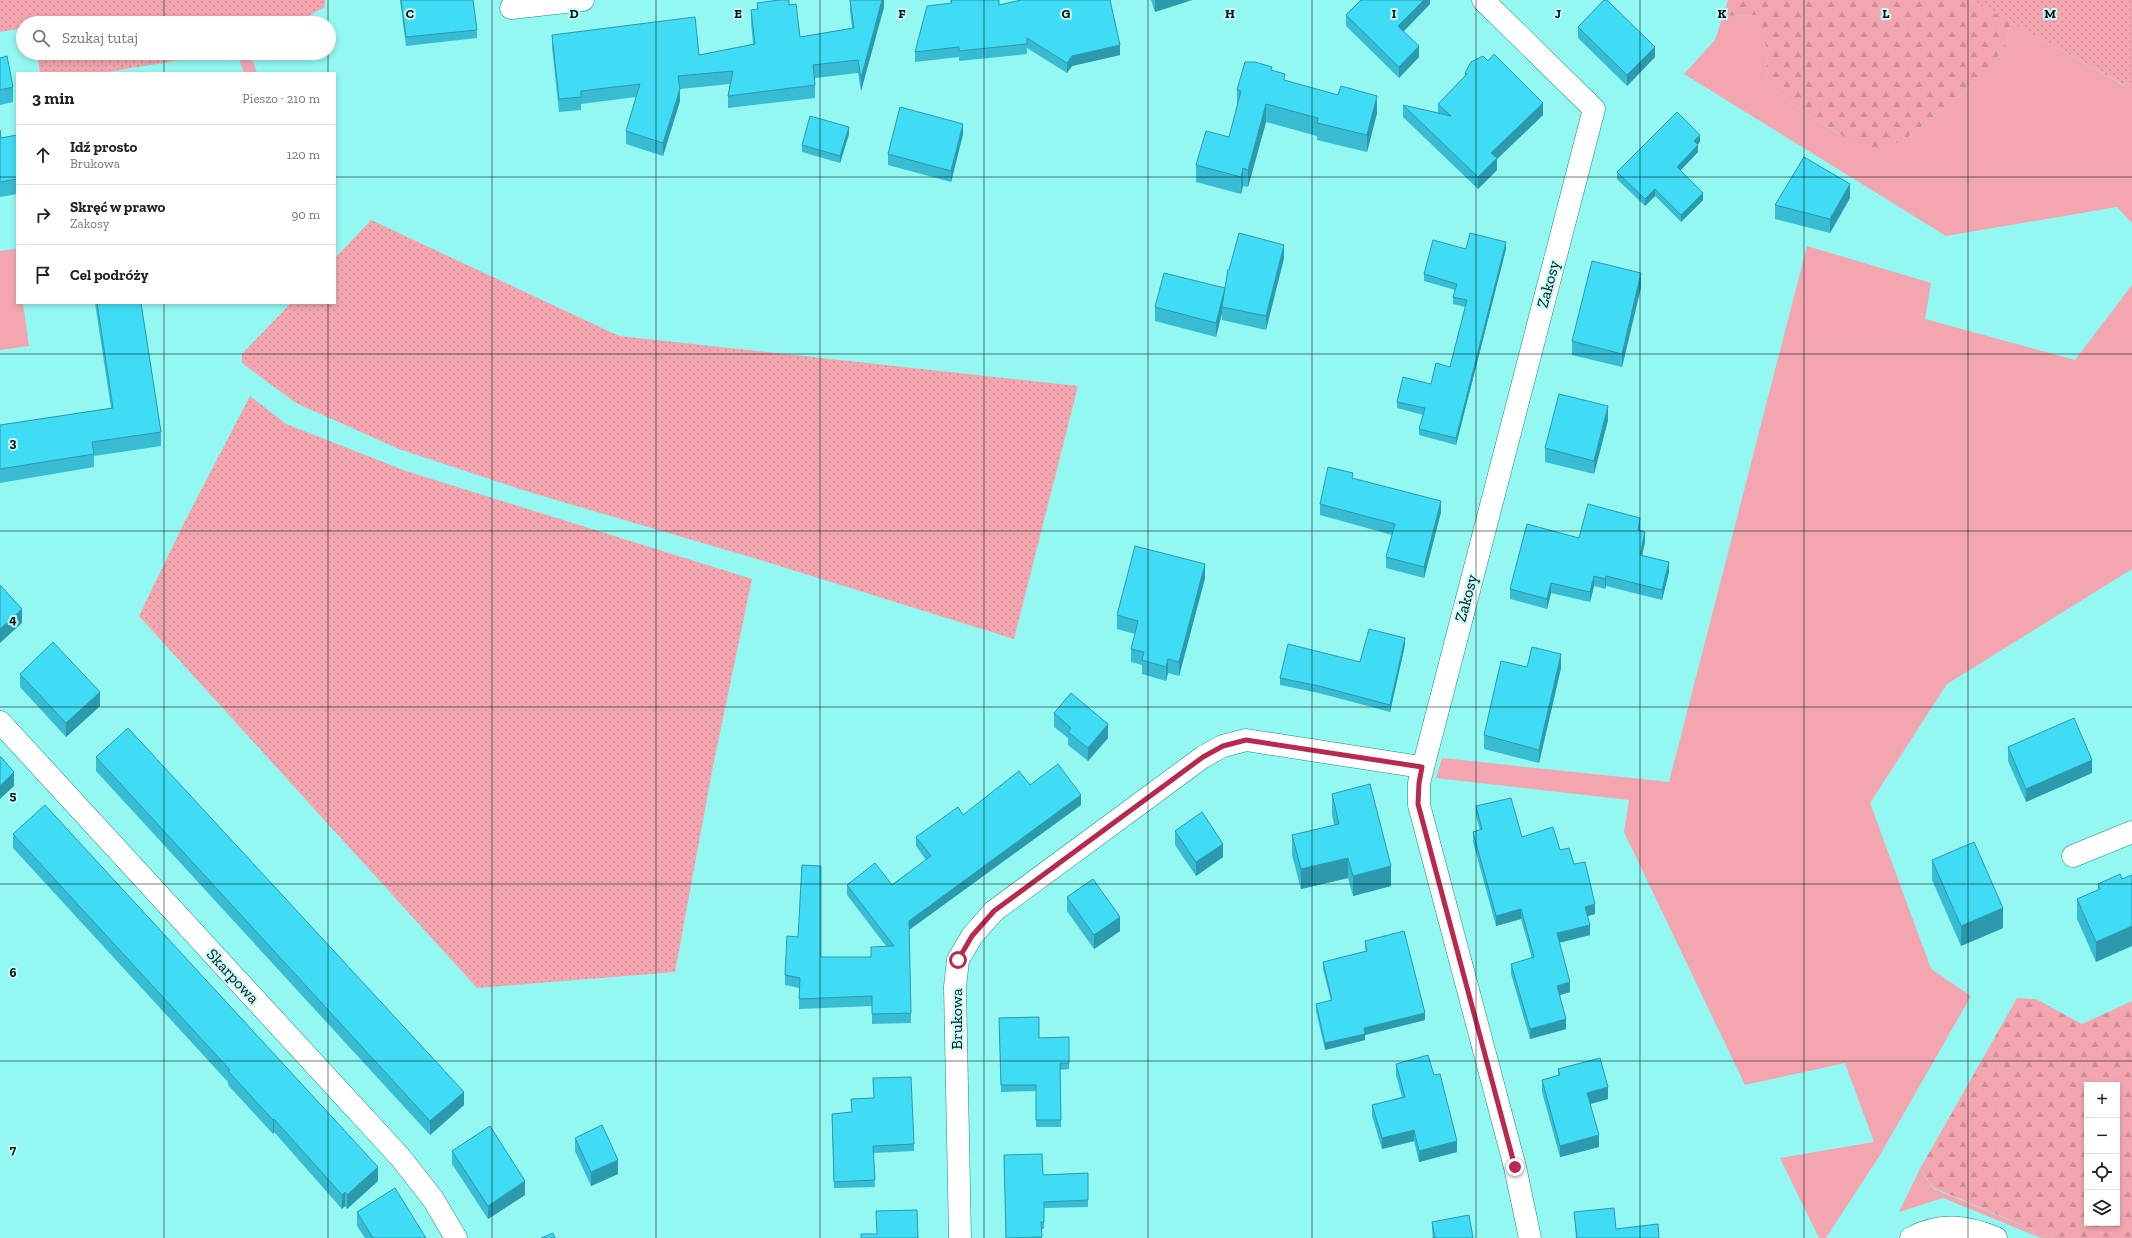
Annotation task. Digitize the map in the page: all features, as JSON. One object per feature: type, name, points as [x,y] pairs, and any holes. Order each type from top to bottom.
[{"type":"street","points":[[511,8],[583,0]]},
{"type":"street","name":"Zakosy","points":[[1483,0],[1594,110],[1419,783],[1418,804],[1515,1167],[1530,1238]]},
{"type":"street","name":"Skarpowa","points":[[0,722],[400,1157],[433,1199],[456,1238]]},
{"type":"street","name":"Brukowa","points":[[960,1238],[955,987],[958,960],[972,936],[994,911],[1203,757],[1223,746],[1246,740],[1422,767]]},
{"type":"street","points":[[2073,856],[2132,832]]},
{"type":"street","points":[[1911,1238],[1929,1230],[1946,1226],[1968,1228],[1996,1238]]},
{"type":"green space","points":[[0,0],[325,0],[325,7],[309,16],[16,16],[16,29],[0,32]]},
{"type":"green space","points":[[1728,0],[1971,0],[2011,22],[2005,47],[1979,81],[1903,141],[1869,152],[1796,107],[1766,82],[1767,49],[1756,15],[1723,16]]},
{"type":"green space","points":[[1971,0],[2132,0],[2132,82],[2128,87]]},
{"type":"green space","points":[[1756,15],[1767,49],[1766,82],[1796,107],[1841,135],[1903,141],[1979,81],[2005,47],[2011,22],[2127,87],[2132,82],[2132,223],[2117,207],[1946,236],[1684,74],[1715,40],[1723,16]]},
{"type":"green space","points":[[38,60],[180,60],[107,72],[40,72]]},
{"type":"green space","points":[[239,60],[252,60],[257,72],[244,72]]},
{"type":"green space","points":[[371,220],[619,336],[1078,386],[1014,639],[757,559],[529,492],[399,449],[296,403],[242,363],[242,354],[290,304],[336,304],[336,257]]},
{"type":"green space","points":[[1807,246],[1931,283],[1925,319],[2075,360],[2132,285],[2132,569],[1947,684],[1870,803],[1931,969],[1971,996],[1880,1155],[1826,1238],[1819,1238],[1780,1158],[1874,1142],[1845,1063],[1745,1085],[1624,832],[1629,800],[1436,778],[1442,758],[1669,782]]},
{"type":"green space","points":[[16,249],[16,304],[23,304],[29,346],[0,350],[0,251]]},
{"type":"green space","points":[[250,396],[286,424],[406,471],[752,579],[712,771],[675,972],[477,988],[139,616],[184,523]]},
{"type":"green space","points":[[2017,998],[2036,999],[2082,1024],[2132,1001],[2132,1238],[2053,1238],[1934,1188],[1920,1169]]},
{"type":"green space","points":[[1920,1169],[1934,1189],[2053,1238],[2041,1238],[1943,1198],[1899,1212]]},
{"type":"building","points":[[401,0],[473,0],[477,30],[406,37]]},
{"type":"building","points":[[789,0],[789,5],[796,4],[800,37],[854,28],[850,0],[882,0],[861,78],[858,60],[813,65],[815,85],[728,96],[733,71],[678,76],[680,89],[663,143],[626,131],[640,84],[581,91],[581,97],[559,99],[552,35],[695,17],[699,55],[755,44],[751,10],[758,9],[757,3]]},
{"type":"building","points":[[951,0],[999,0],[999,5],[1021,0],[1110,0],[1120,45],[1072,56],[1067,63],[1027,38],[1027,44],[959,51],[959,47],[915,52],[927,6],[952,3]]},
{"type":"building","points":[[1361,0],[1424,0],[1398,26],[1419,46],[1399,67],[1346,15]]},
{"type":"building","points":[[1604,0],[1607,0],[1655,47],[1627,75],[1578,27]]},
{"type":"building","points":[[1494,54],[1543,103],[1491,153],[1497,158],[1478,177],[1403,105],[1451,116],[1438,104],[1467,74],[1465,73],[1471,62],[1483,56],[1488,61]]},
{"type":"building","points":[[7,56],[13,87],[0,90],[0,58]]},
{"type":"building","points":[[1245,62],[1255,62],[1272,67],[1271,70],[1285,74],[1284,80],[1338,95],[1341,86],[1377,96],[1367,135],[1317,123],[1318,118],[1266,104],[1248,170],[1243,168],[1241,177],[1196,165],[1206,131],[1229,137],[1241,91],[1237,90]]},
{"type":"building","points":[[900,107],[963,124],[951,171],[888,154]]},
{"type":"building","points":[[1677,112],[1700,135],[1694,141],[1698,145],[1677,167],[1703,193],[1681,215],[1655,189],[1645,199],[1617,172]]},
{"type":"building","points":[[810,116],[849,127],[840,156],[802,145]]},
{"type":"building","points":[[0,130],[1,138],[16,135],[16,179],[0,182]]},
{"type":"building","points":[[1804,157],[1850,184],[1830,219],[1775,205]]},
{"type":"building","points":[[1239,233],[1284,245],[1266,316],[1222,307],[1228,269],[1229,270]]},
{"type":"building","points":[[1470,233],[1506,242],[1456,438],[1419,429],[1425,408],[1397,402],[1403,377],[1431,384],[1436,363],[1450,367],[1467,300],[1453,297],[1457,284],[1424,274],[1433,240],[1466,249]]},
{"type":"building","points":[[1592,261],[1641,273],[1622,354],[1572,341]]},
{"type":"building","points":[[1164,273],[1225,288],[1216,323],[1155,307]]},
{"type":"building","points":[[97,304],[141,304],[161,432],[92,442],[94,454],[0,469],[0,425],[113,408]]},
{"type":"building","points":[[1559,394],[1608,406],[1594,461],[1545,448]]},
{"type":"building","points":[[1328,467],[1353,473],[1352,478],[1441,501],[1424,567],[1386,557],[1395,524],[1320,504]]},
{"type":"building","points":[[1588,504],[1640,518],[1638,530],[1645,532],[1640,555],[1669,562],[1662,590],[1606,576],[1605,579],[1594,576],[1590,592],[1551,583],[1547,599],[1510,589],[1527,524],[1579,538]]},
{"type":"building","points":[[1135,546],[1205,564],[1179,662],[1168,659],[1166,667],[1142,660],[1144,652],[1131,649],[1138,621],[1117,615]]},
{"type":"building","points":[[0,585],[22,609],[0,629]]},
{"type":"building","points":[[1369,629],[1405,638],[1390,705],[1319,686],[1280,678],[1288,644],[1360,662]]},
{"type":"building","points":[[53,642],[100,692],[66,723],[20,674]]},
{"type":"building","points":[[1532,647],[1561,654],[1539,750],[1484,735],[1501,661],[1527,667]]},
{"type":"building","points":[[1071,693],[1108,724],[1088,748],[1068,732],[1071,728],[1054,713]]},
{"type":"building","points":[[2074,718],[2092,760],[2026,789],[2008,747]]},
{"type":"building","points":[[128,728],[464,1092],[430,1121],[96,757]]},
{"type":"building","points":[[0,756],[14,772],[0,786]]},
{"type":"building","points":[[1058,764],[1081,795],[909,921],[911,1013],[872,1014],[872,996],[799,999],[800,978],[785,975],[787,936],[798,937],[802,865],[821,866],[821,957],[871,957],[871,947],[894,946],[847,885],[875,863],[892,885],[931,856],[916,837],[958,807],[963,815],[1019,771],[1030,785]]},
{"type":"building","points":[[1370,784],[1391,866],[1353,876],[1348,858],[1301,869],[1292,835],[1339,824],[1332,794]]},
{"type":"building","points":[[1511,798],[1522,837],[1553,827],[1560,850],[1569,848],[1574,864],[1585,862],[1595,904],[1585,907],[1590,925],[1557,933],[1570,982],[1557,986],[1566,1019],[1530,1029],[1511,964],[1534,957],[1521,909],[1496,916],[1473,832],[1482,829],[1476,806]]},
{"type":"building","points":[[45,805],[378,1167],[347,1195],[345,1192],[342,1195],[274,1119],[273,1120],[228,1071],[230,1070],[13,834]]},
{"type":"building","points":[[1202,812],[1223,844],[1196,862],[1175,831]]},
{"type":"building","points":[[1974,842],[2003,908],[1961,926],[1932,860]]},
{"type":"building","points":[[2120,874],[2122,879],[2132,875],[2132,926],[2096,942],[2077,899],[2100,889],[2098,884]]},
{"type":"building","points":[[1093,879],[1120,917],[1094,935],[1067,897]]},
{"type":"building","points":[[1404,931],[1425,1013],[1364,1028],[1365,1034],[1325,1043],[1316,1004],[1332,1000],[1323,962],[1367,951],[1365,941]]},
{"type":"building","points":[[1039,1017],[1039,1038],[1069,1037],[1069,1063],[1060,1063],[1061,1120],[1036,1120],[1036,1085],[1001,1085],[999,1018]]},
{"type":"building","points":[[1428,1055],[1434,1075],[1440,1074],[1457,1141],[1419,1151],[1414,1130],[1382,1138],[1372,1105],[1405,1097],[1396,1064]]},
{"type":"building","points":[[1600,1058],[1608,1087],[1587,1093],[1599,1135],[1560,1146],[1542,1080],[1560,1075],[1558,1069]]},
{"type":"building","points":[[911,1077],[914,1144],[873,1146],[875,1180],[834,1182],[832,1114],[852,1112],[851,1099],[874,1098],[873,1078]]},
{"type":"building","points":[[602,1125],[618,1160],[591,1172],[575,1138]]},
{"type":"building","points":[[490,1126],[525,1181],[488,1206],[452,1151]]},
{"type":"building","points":[[1042,1154],[1043,1175],[1088,1173],[1088,1200],[1044,1202],[1044,1222],[1041,1222],[1042,1237],[1006,1238],[1004,1155]]},
{"type":"building","points":[[395,1188],[426,1238],[373,1238],[357,1212]]},
{"type":"building","points":[[1614,1208],[1616,1229],[1658,1224],[1659,1238],[1577,1238],[1574,1212]]},
{"type":"building","points":[[917,1210],[918,1238],[861,1238],[861,1234],[877,1234],[876,1211]]},
{"type":"building","points":[[1469,1215],[1473,1238],[1435,1238],[1432,1222]]},
{"type":"building","points":[[553,1233],[555,1238],[541,1238]]},
{"type":"route","points":[[958,960],[972,936],[994,911],[1203,757],[1223,746],[1246,740],[1422,767],[1419,783],[1418,804],[1515,1167]]}]
